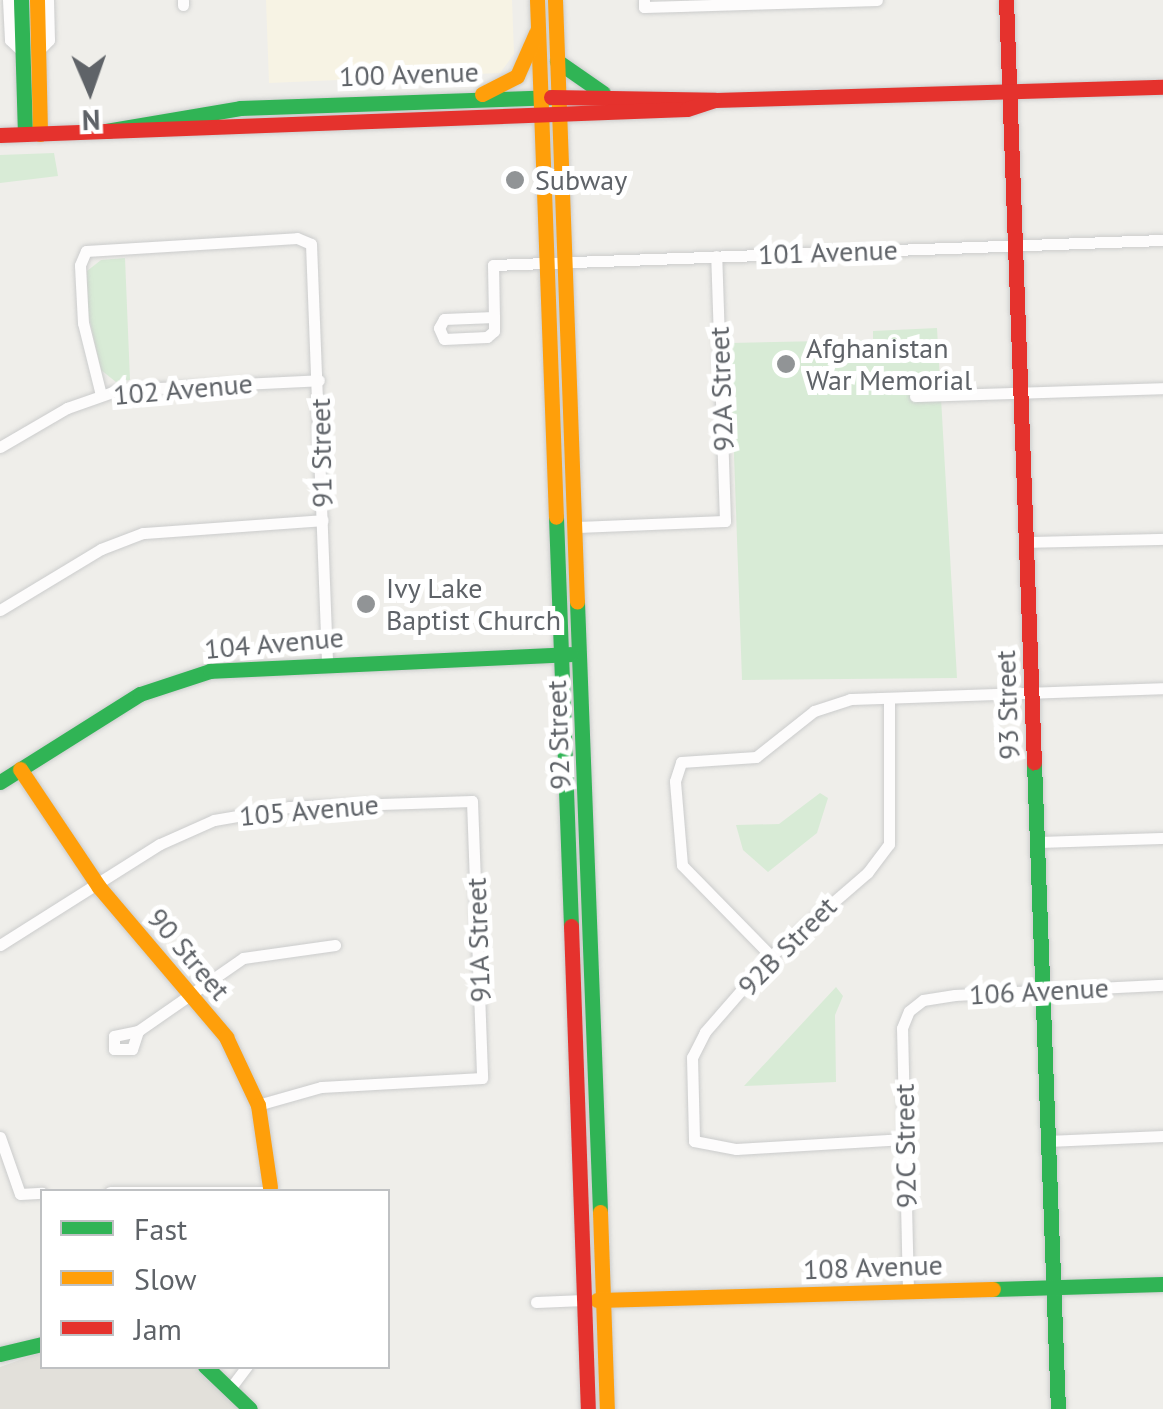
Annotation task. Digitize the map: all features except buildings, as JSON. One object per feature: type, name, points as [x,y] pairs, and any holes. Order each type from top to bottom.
[{"type":"main road","points":[[22,0],[31,51]]},
{"type":"main road","points":[[32,134],[31,51],[37,0]]},
{"type":"main road","name":"92 Street","points":[[537,0],[577,528],[607,1409]]},
{"type":"main road","name":"92 Street","points":[[554,0],[559,105],[562,654],[588,1409]]},
{"type":"main road","name":"93 Street","points":[[1006,0],[1058,1409]]},
{"type":"main road","points":[[476,96],[517,76],[538,29]]},
{"type":"main road","points":[[557,61],[578,82],[612,96]]},
{"type":"main road","name":"100 Avenue","points":[[559,105],[612,96],[715,100],[1163,87]]},
{"type":"main road","name":"100 Avenue","points":[[106,131],[240,108],[476,96],[542,105]]},
{"type":"main road","name":"100 Avenue","points":[[0,135],[106,131],[166,134],[542,105],[687,110],[715,100]]},
{"type":"main road","name":"104 Avenue","points":[[0,782],[166,684],[236,666],[580,653]]},
{"type":"main road","name":"90 Street","points":[[20,769],[99,886],[226,1038],[258,1105],[270,1189]]},
{"type":"main road","name":"108 Avenue","points":[[584,1300],[1163,1284]]},
{"type":"main road","points":[[0,1354],[40,1344]]},
{"type":"main road","points":[[209,1369],[232,1386],[250,1409]]},
{"type":"street","points":[[8,0],[10,40],[31,51],[49,40],[48,0]]},
{"type":"street","points":[[644,3],[877,0]]},
{"type":"street","name":"91 Street","points":[[101,395],[83,323],[83,254],[105,245],[297,238],[311,244],[328,662]]},
{"type":"street","name":"101 Avenue","points":[[494,317],[494,265],[1163,240]]},
{"type":"street","name":"92A Street","points":[[577,528],[726,521],[716,256]]},
{"type":"street","name":"102 Avenue","points":[[0,447],[101,395],[153,386],[319,380]]},
{"type":"street","points":[[915,396],[1163,388]]},
{"type":"street","points":[[0,610],[101,549],[143,533],[323,520]]},
{"type":"street","points":[[1026,542],[1163,540]]},
{"type":"street","points":[[771,956],[682,865],[678,766],[756,756],[823,706],[889,698],[1163,688]]},
{"type":"street","name":"92B Street","points":[[889,698],[888,844],[876,864],[771,956],[692,1057],[694,1141],[736,1149],[905,1139]]},
{"type":"street","name":"105 Avenue","points":[[0,946],[176,835],[234,814],[472,801]]},
{"type":"street","name":"91A Street","points":[[258,1105],[322,1087],[482,1078],[472,801]]},
{"type":"street","points":[[1036,842],[1163,838]]},
{"type":"street","points":[[138,1032],[243,958],[335,945]]},
{"type":"street","name":"106 Avenue","points":[[916,1005],[956,995],[1163,985]]},
{"type":"street","name":"92C Street","points":[[908,1291],[902,1028],[916,1005]]},
{"type":"street","points":[[1047,1140],[1163,1136]]},
{"type":"street","points":[[0,1137],[20,1194],[40,1194]]},
{"type":"street","points":[[536,1302],[584,1300]]},
{"type":"street","points":[[232,1386],[244,1369]]},
{"type":"shaded area","points":[[266,0],[512,0],[514,54],[500,73],[269,83]]},
{"type":"shaded area","points":[[40,1353],[40,1369],[207,1369],[250,1409],[0,1409],[0,1367]]},
{"type":"green space","points":[[54,153],[58,176],[0,183],[0,155]]},
{"type":"green space","points":[[125,258],[130,380],[116,382],[101,370],[88,313],[87,271],[101,260]]},
{"type":"green space","points":[[937,328],[957,678],[742,680],[730,343],[873,340],[873,331]]},
{"type":"green space","points":[[820,793],[828,798],[817,833],[768,872],[743,850],[736,825],[779,824]]},
{"type":"green space","points":[[836,987],[843,996],[835,1015],[836,1082],[744,1086]]},
{"type":"traffic: fast","points":[[21,0],[25,134]]},
{"type":"traffic: fast","points":[[557,61],[603,93]]},
{"type":"traffic: fast","points":[[106,131],[240,108],[551,97]]},
{"type":"traffic: fast","points":[[556,517],[571,926]]},
{"type":"traffic: fast","points":[[577,602],[600,1212]]},
{"type":"traffic: fast","points":[[0,782],[140,694],[210,671],[571,654]]},
{"type":"traffic: fast","points":[[1034,762],[1058,1409]]},
{"type":"traffic: fast","points":[[993,1289],[1163,1284]]},
{"type":"traffic: fast","points":[[0,1354],[40,1344]]},
{"type":"traffic: fast","points":[[208,1369],[250,1409]]},
{"type":"traffic: slow","points":[[37,0],[40,134]]},
{"type":"traffic: slow","points":[[537,0],[556,517]]},
{"type":"traffic: slow","points":[[555,0],[577,602]]},
{"type":"traffic: slow","points":[[482,94],[517,76],[536,33]]},
{"type":"traffic: slow","points":[[20,769],[99,887],[226,1037],[258,1105],[270,1187]]},
{"type":"traffic: slow","points":[[600,1212],[607,1409]]},
{"type":"traffic: slow","points":[[597,1300],[993,1289]]},
{"type":"traffic: jam","points":[[1006,0],[1034,762]]},
{"type":"traffic: jam","points":[[551,97],[715,100],[1163,87]]},
{"type":"traffic: jam","points":[[0,135],[687,109],[714,100]]},
{"type":"traffic: jam","points":[[571,926],[588,1409]]},
{"type":"place","name":"Subway","points":[[515,180]]},
{"type":"place","name":"Afghanistan War Memorial","points":[[786,364]]},
{"type":"place","name":"Ivy Lake Baptist Church","points":[[366,604]]}]
